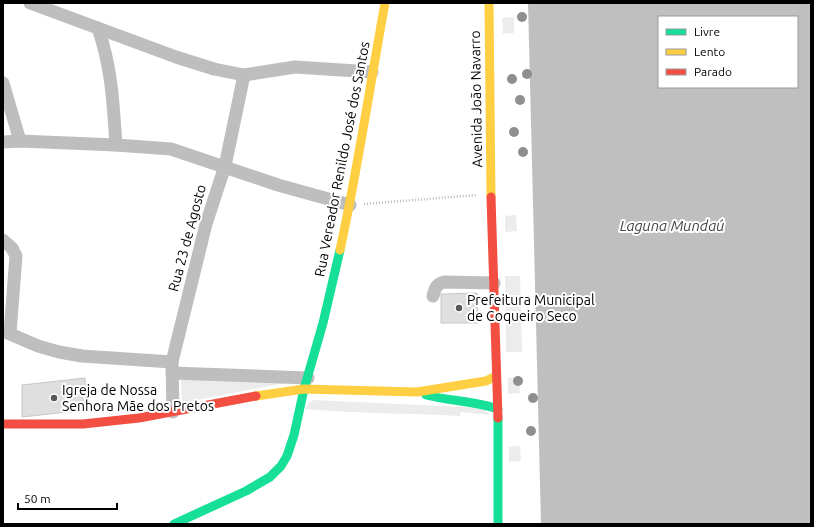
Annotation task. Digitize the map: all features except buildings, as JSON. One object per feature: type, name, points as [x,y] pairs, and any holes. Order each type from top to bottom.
[{"type":"street","points":[[30,3],[184,60],[214,69],[244,75],[295,67],[372,72]]},
{"type":"street","name":"Rua Vereador Renildo José dos Santos","points":[[174,524],[246,491],[270,477],[281,466],[287,456],[294,435],[323,323],[350,205],[385,3]]},
{"type":"street","name":"Avenida João Navarro","points":[[489,3],[491,194],[498,409],[498,524]]},
{"type":"street","points":[[98,28],[106,50],[110,72],[116,144]]},
{"type":"street","name":"Rua 23 de Agosto","points":[[173,412],[172,367],[206,224],[225,166],[244,75]]},
{"type":"street","points":[[3,83],[20,141]]},
{"type":"street","points":[[3,142],[20,141],[116,144],[171,149],[278,185],[350,205]]},
{"type":"street","points":[[3,240],[12,248],[16,256],[7,332],[38,346],[59,352],[306,384],[417,392],[467,385],[486,381],[496,376]]},
{"type":"street","points":[[433,296],[437,286],[444,282],[494,283]]},
{"type":"street","points":[[3,424],[83,424],[139,418],[255,397],[306,384]]},
{"type":"street","points":[[417,392],[441,399],[490,406],[498,409]]},
{"type":"path","points":[[350,205],[491,194]]},
{"type":"shaded area","points":[[514,17],[514,33],[503,34],[502,18]]},
{"type":"shaded area","points":[[516,215],[517,231],[505,232],[505,216]]},
{"type":"shaded area","points":[[505,276],[520,276],[522,352],[506,352]]},
{"type":"shaded area","points":[[519,377],[520,393],[508,394],[508,378]]},
{"type":"shaded area","points":[[182,378],[290,382],[182,403]]},
{"type":"shaded area","points":[[314,400],[483,408],[490,415],[461,412],[460,416],[344,412],[306,409],[308,404]]},
{"type":"shaded area","points":[[520,446],[521,461],[509,462],[509,447]]},
{"type":"water","name":"Laguna Mundaú","points":[[528,3],[811,3],[811,524],[541,524]]},
{"type":"traffic: fast","points":[[174,524],[246,491],[270,477],[281,466],[287,456],[294,435],[304,389],[323,323],[340,250]]},
{"type":"traffic: fast","points":[[426,395],[480,404],[498,409]]},
{"type":"traffic: fast","points":[[498,418],[498,524]]},
{"type":"traffic: slow","points":[[340,250],[385,3]]},
{"type":"traffic: slow","points":[[489,3],[491,197]]},
{"type":"traffic: slow","points":[[256,396],[304,389],[417,392],[486,381],[496,376]]},
{"type":"traffic: jam","points":[[491,197],[498,418]]},
{"type":"traffic: jam","points":[[3,424],[83,424],[139,418],[256,396]]},
{"type":"place","name":"Prefeitura Municipal de Coqueiro Seco","points":[[459,308]]},
{"type":"place","name":"Igreja de Nossa Senhora Mãe dos Pretos","points":[[54,398]]}]
